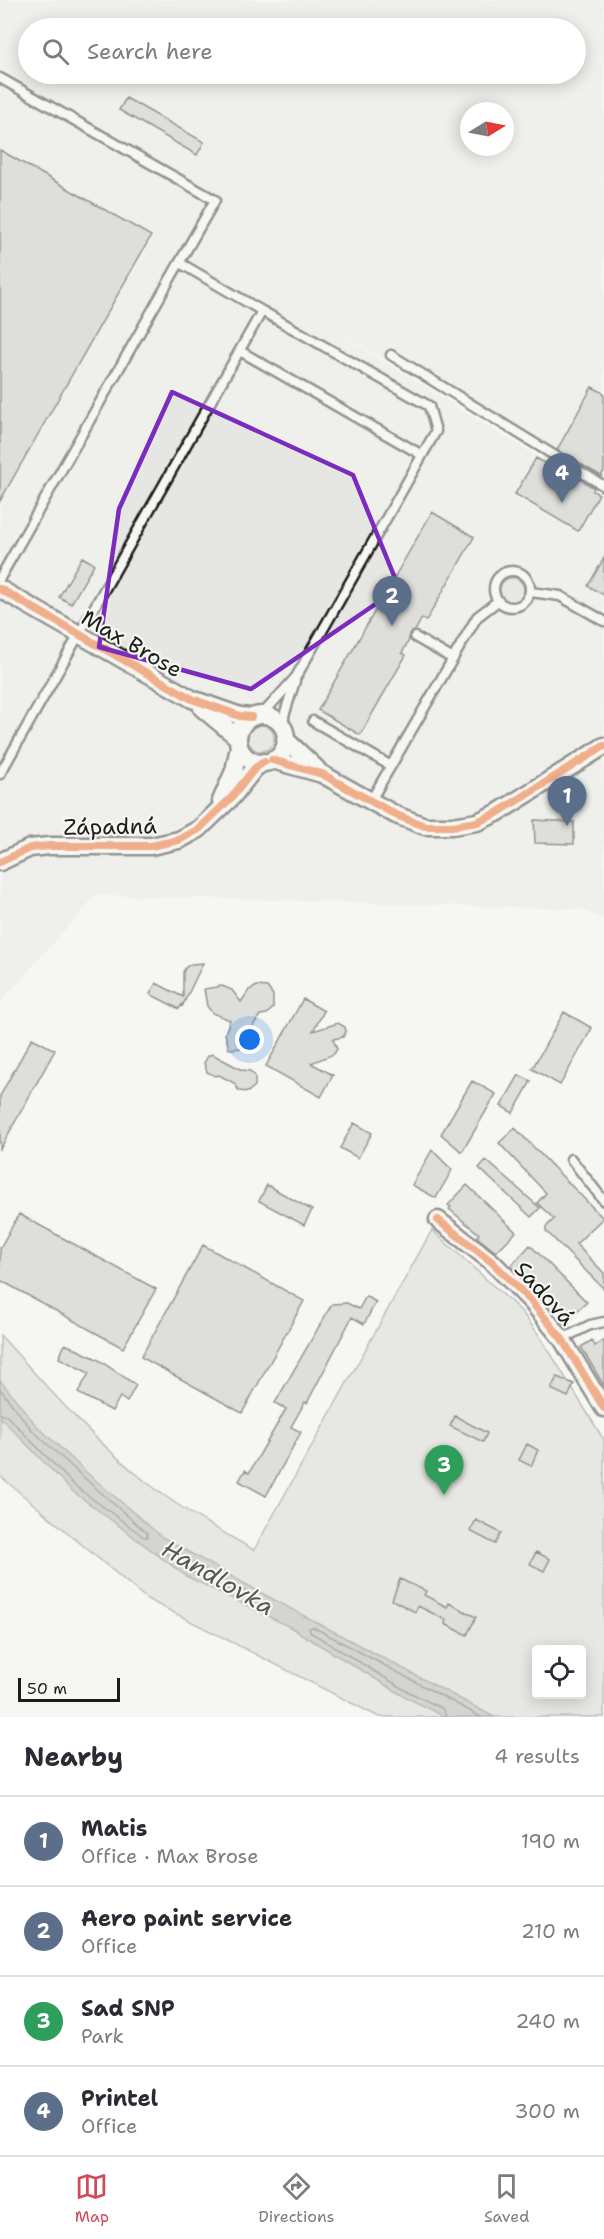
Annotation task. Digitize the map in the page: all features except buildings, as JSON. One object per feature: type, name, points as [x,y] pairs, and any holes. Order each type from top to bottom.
[{"type":"street","name":"Max Brose","points":[[0,589],[192,699],[240,716],[272,717],[279,723],[284,734],[322,774],[370,802],[425,826],[452,826],[477,822],[497,813],[597,750]]},
{"type":"street","name":"Max Brose","points":[[192,699],[239,743],[247,757],[255,761],[268,761],[322,774]]},
{"type":"street","points":[[239,743],[242,726],[255,716]]},
{"type":"street","points":[[268,761],[282,751],[284,734]]},
{"type":"street","name":"Západná","points":[[216,813],[234,771],[239,743]]},
{"type":"street","points":[[597,750],[604,765]]},
{"type":"street","name":"Západná","points":[[0,862],[15,853],[40,847],[151,846],[179,840],[199,829],[232,797],[255,768],[268,761]]},
{"type":"street","name":"Sadová","points":[[438,1220],[492,1262],[531,1301],[562,1339],[604,1408]]},
{"type":"lane","points":[[0,78],[215,200],[0,578]]},
{"type":"lane","points":[[180,263],[429,406],[436,431],[296,677],[269,707],[255,716]]},
{"type":"lane","points":[[0,774],[262,311]]},
{"type":"lane","points":[[240,351],[422,455]]},
{"type":"lane","points":[[391,356],[604,486]]},
{"type":"lane","points":[[518,572],[526,578],[531,592],[525,603],[517,607],[504,606],[498,601],[494,592],[495,582],[502,574],[518,572]]},
{"type":"lane","points":[[531,592],[560,596],[604,621]]},
{"type":"lane","points":[[370,802],[477,617],[498,601]]},
{"type":"lane","points":[[416,637],[453,658]]},
{"type":"lane","points":[[284,734],[284,716],[296,677]]},
{"type":"lane","points":[[313,721],[391,766]]},
{"type":"lane","points":[[571,1158],[604,1200]]},
{"type":"lane","points":[[562,1339],[590,1325],[604,1322]]},
{"type":"highlighted area","points":[[172,392],[353,475],[399,588],[251,689],[99,647],[119,509]]},
{"type":"shaded area","points":[[0,0],[604,0],[604,494],[482,416],[327,326],[604,498],[604,919],[580,909],[96,895],[0,1003]]},
{"type":"shaded area","points":[[512,578],[521,581],[524,590],[521,599],[512,602],[503,599],[500,590],[503,581]]},
{"type":"shaded area","points":[[261,725],[270,729],[274,738],[270,747],[261,751],[252,747],[248,738],[252,729]]},
{"type":"shaded area","points":[[432,1230],[521,1311],[541,1338],[604,1440],[604,1717],[379,1717],[147,1599],[0,1476],[0,1335],[106,1447],[145,1481],[198,1518],[254,1550]]},
{"type":"water","name":"Handlovka","points":[[0,1380],[36,1425],[86,1472],[162,1537],[265,1595],[494,1717],[445,1717],[402,1695],[290,1627],[186,1576],[71,1490],[0,1417]]},
{"type":"cycle path","points":[[0,589],[192,699],[240,716],[251,717]]},
{"type":"cycle path","points":[[272,760],[322,774],[396,815],[425,826],[452,826],[477,822],[497,813],[604,746]]},
{"type":"cycle path","points":[[0,862],[30,848],[151,846],[179,840],[199,829],[232,797],[255,768],[264,762]]},
{"type":"cycle path","points":[[438,1220],[492,1262],[531,1301],[562,1339],[604,1408]]},
{"type":"place","name":"Printel","points":[[562,503]]},
{"type":"place","name":"Aero paint service","points":[[392,626]]},
{"type":"place","name":"Matis","points":[[567,826]]},
{"type":"place","name":"Sad SNP","points":[[444,1495]]}]
